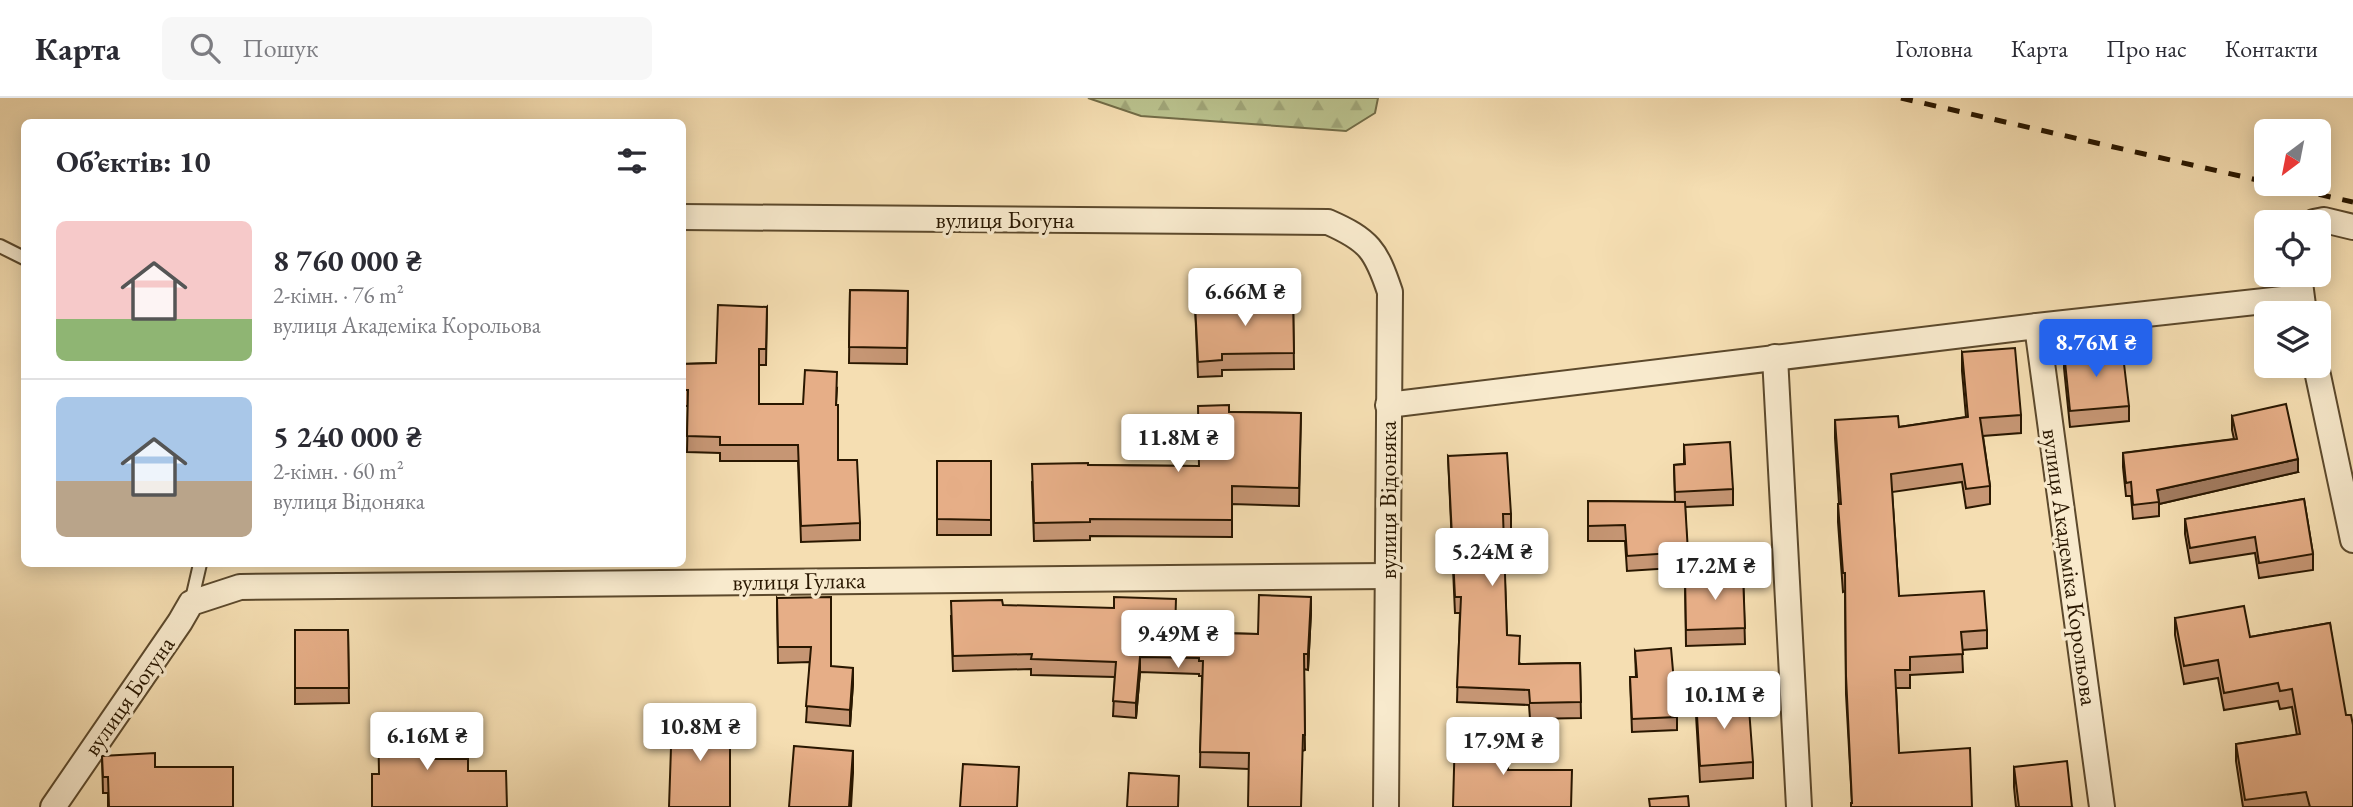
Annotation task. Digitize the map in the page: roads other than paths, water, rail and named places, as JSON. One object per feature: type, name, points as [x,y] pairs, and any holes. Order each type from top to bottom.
[{"type":"street","name":"вулиця Богуна","points":[[686,217],[1328,222]]},
{"type":"street","name":"вулиця Відоняка","points":[[1328,222],[1352,233],[1369,246],[1381,266],[1390,292],[1387,807]]},
{"type":"street","points":[[2331,222],[2353,228]]},
{"type":"street","points":[[1388,405],[2301,295]]},
{"type":"street","name":"вулиця Академіка Корольова","points":[[2038,326],[2102,807]]},
{"type":"street","points":[[1774,357],[1799,807]]},
{"type":"street","points":[[2319,378],[2353,540]]},
{"type":"street","name":"вулиця Гулака","points":[[201,600],[240,587],[1387,576]]},
{"type":"street","name":"вулиця Богуна","points":[[53,807],[201,600]]},
{"type":"lane","points":[[0,246],[21,256]]},
{"type":"lane","points":[[200,567],[201,600]]},
{"type":"railway","points":[[1901,98],[2254,179]]},
{"type":"railway","points":[[2326,196],[2353,202]]}]
